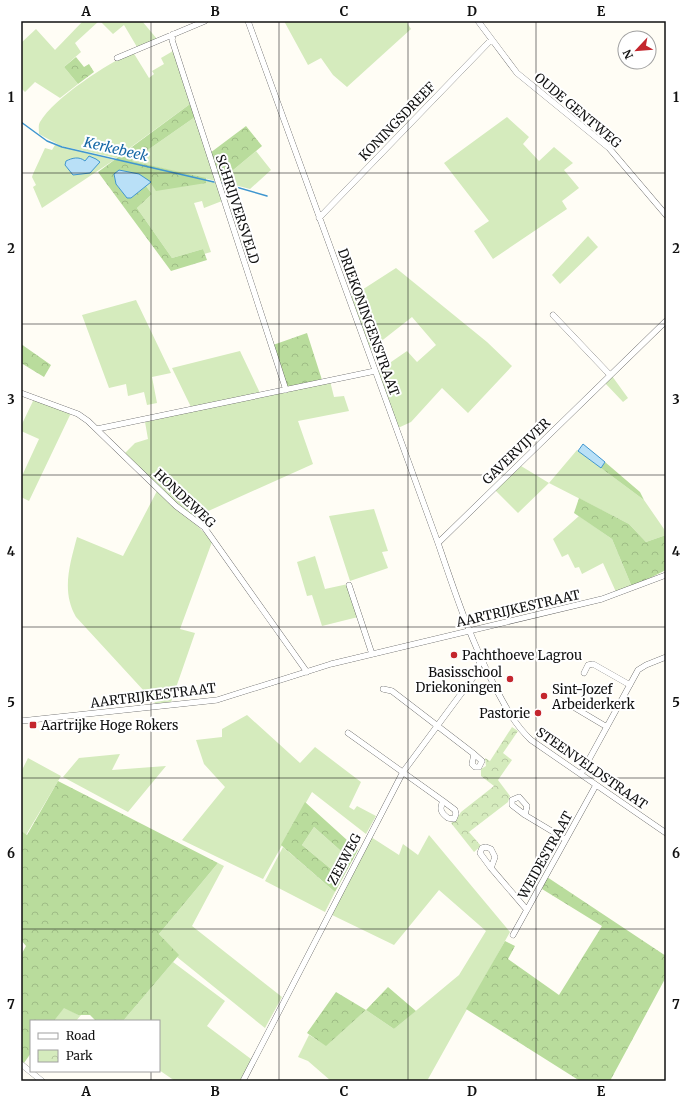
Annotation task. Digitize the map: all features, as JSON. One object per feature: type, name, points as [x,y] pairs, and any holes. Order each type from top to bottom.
[{"type":"street","points":[[117,58],[205,21]]},
{"type":"street","name":"DRIEKONINGENSTRAAT","points":[[248,21],[438,543],[468,630]]},
{"type":"street","name":"OUDE GENTWEG","points":[[478,21],[510,66],[524,80],[609,148],[666,215]]},
{"type":"street","name":"SCHRIJVERSVELD","points":[[173,34],[172,40],[286,390]]},
{"type":"street","name":"KONINGSDREEF","points":[[319,218],[491,40]]},
{"type":"street","points":[[554,314],[610,375]]},
{"type":"street","name":"GAVERVIJVER","points":[[438,543],[666,321]]},
{"type":"street","points":[[97,429],[375,371]]},
{"type":"street","name":"HONDEWEG","points":[[21,393],[75,413],[97,429],[176,506],[204,527],[306,672]]},
{"type":"street","name":"AARTRIJKESTRAAT","points":[[21,721],[217,700],[306,672],[372,654],[602,599],[666,575]]},
{"type":"street","points":[[349,585],[372,654]]},
{"type":"street","name":"STEENVELDSTRAAT","points":[[468,630],[480,659],[504,703],[522,730],[531,740],[666,833]]},
{"type":"street","points":[[581,774],[638,670],[666,657]]},
{"type":"street","name":"ZEEWEG","points":[[243,1081],[402,772],[478,669],[480,659]]},
{"type":"street","points":[[584,673],[588,665],[593,664],[630,685]]},
{"type":"street","points":[[383,688],[392,691],[474,754]]},
{"type":"street","points":[[575,708],[607,727]]},
{"type":"street","points":[[348,733],[443,801]]},
{"type":"street","name":"WEIDESTRAAT","points":[[513,935],[596,785]]},
{"type":"street","points":[[526,815],[566,839]]},
{"type":"street","points":[[491,868],[526,910]]},
{"type":"street","points":[[21,1064],[30,1071]]},
{"type":"street","points":[[31,1072],[42,1081]]},
{"type":"green space","points":[[83,21],[99,21],[75,43],[81,52],[64,67],[78,84],[60,98],[35,82],[25,92],[21,88],[21,43],[36,29],[55,50]]},
{"type":"green space","points":[[100,21],[142,21],[157,39],[137,47],[124,25],[113,34]]},
{"type":"green space","points":[[284,21],[406,21],[411,29],[347,87],[333,75],[321,58],[308,65]]},
{"type":"green space","points":[[173,51],[190,104],[116,158],[61,146],[39,134],[40,122],[57,102],[82,82],[110,64],[133,52],[149,78],[154,74],[152,71],[164,64],[161,58]]},
{"type":"green space","points":[[76,57],[84,67],[89,64],[94,72],[78,84],[64,67]]},
{"type":"green space","points":[[190,104],[195,117],[132,161],[206,178],[206,183],[156,191],[143,177],[133,174],[114,174],[119,188],[131,198],[146,186],[152,194],[137,208],[172,258],[203,249],[207,260],[171,271],[98,172]]},
{"type":"green space","points":[[195,117],[216,181],[132,161]]},
{"type":"green space","points":[[507,117],[529,137],[523,144],[539,161],[554,147],[573,163],[564,170],[579,188],[562,201],[567,209],[493,259],[474,231],[489,221],[444,163]]},
{"type":"green space","points":[[246,126],[262,146],[220,181],[210,153]]},
{"type":"green space","points":[[55,145],[114,160],[42,208],[33,187],[36,185],[32,177],[45,148],[52,150]]},
{"type":"green space","points":[[256,151],[271,170],[250,189],[220,181]]},
{"type":"green space","points":[[206,180],[216,183],[222,201],[204,208],[202,201],[194,203],[211,252],[204,254],[203,249],[172,258],[137,208],[152,194],[146,186],[151,182],[206,183]]},
{"type":"green space","points":[[588,236],[598,247],[560,284],[552,275]]},
{"type":"green space","points":[[396,268],[487,342],[512,366],[468,413],[442,388],[411,422],[398,428],[378,371],[407,351],[417,362],[436,345],[412,317],[370,350],[351,297]]},
{"type":"green space","points":[[136,300],[171,373],[152,377],[157,403],[147,405],[144,392],[128,396],[126,384],[109,388],[82,315]]},
{"type":"green space","points":[[307,333],[322,380],[286,388],[273,345]]},
{"type":"green space","points":[[21,344],[51,365],[44,377],[21,363]]},
{"type":"green space","points":[[240,351],[260,393],[191,407],[172,368]]},
{"type":"green space","points":[[612,376],[628,398],[623,402],[605,383]]},
{"type":"green space","points":[[330,381],[334,397],[344,396],[349,411],[298,421],[313,464],[195,517],[183,509],[124,454],[135,443],[148,439],[145,422]]},
{"type":"green space","points":[[34,399],[71,413],[29,501],[21,497],[21,478],[39,439],[21,431],[21,426]]},
{"type":"green space","points":[[577,450],[644,500],[664,529],[666,535],[646,542],[629,524],[549,483]]},
{"type":"green space","points":[[605,462],[640,492],[644,500],[601,468]]},
{"type":"green space","points":[[521,466],[549,483],[518,513],[495,490]]},
{"type":"green space","points":[[157,491],[200,528],[212,542],[180,629],[195,633],[171,702],[156,704],[76,617],[71,607],[69,597],[68,577],[77,537],[123,556]]},
{"type":"green space","points":[[579,498],[629,524],[646,542],[666,535],[666,570],[632,587],[612,539],[574,513]]},
{"type":"green space","points":[[374,509],[388,551],[382,552],[388,568],[350,581],[329,516]]},
{"type":"green space","points":[[579,516],[612,539],[632,587],[616,592],[603,563],[582,574],[579,567],[575,568],[568,554],[562,557],[553,539]]},
{"type":"green space","points":[[315,556],[325,589],[348,584],[358,617],[322,626],[312,595],[307,596],[297,562]]},
{"type":"green space","points":[[247,715],[300,763],[315,747],[361,782],[349,807],[354,810],[357,806],[376,816],[366,834],[312,792],[263,879],[182,840],[225,787],[204,764],[196,740],[222,737],[222,729]]},
{"type":"green space","points":[[512,727],[518,731],[503,753],[512,760],[498,780],[510,796],[508,802],[469,832],[481,846],[474,852],[451,823],[456,820],[461,812],[494,786],[481,776],[481,769],[486,766],[485,758],[490,761]]},
{"type":"green space","points":[[120,754],[112,770],[166,766],[128,812],[63,777],[79,758]]},
{"type":"green space","points":[[28,758],[61,776],[26,835],[21,831],[21,772]]},
{"type":"green space","points":[[58,781],[218,863],[159,934],[179,955],[124,1020],[95,1020],[90,1015],[78,1015],[64,1008],[55,1020],[30,1020],[30,1054],[24,1063],[21,1063],[21,955],[26,946],[21,940],[21,831],[27,835]]},
{"type":"green space","points":[[305,802],[358,850],[335,892],[281,845]],"holes":[[[314,827],[341,851],[331,869],[302,845]]]},
{"type":"green space","points":[[314,827],[341,851],[331,869],[302,845]]},
{"type":"green space","points":[[429,835],[510,932],[427,1081],[331,1081],[308,1061],[298,1057],[309,1035],[326,1045],[366,1010],[394,1029],[459,975],[486,931],[439,890],[394,945],[332,915],[371,837],[399,855],[403,844],[418,855]]},
{"type":"green space","points":[[283,847],[335,892],[325,912],[265,881]]},
{"type":"green space","points":[[218,863],[224,866],[192,926],[282,997],[265,1028],[177,957],[178,955],[159,934]]},
{"type":"green space","points":[[547,877],[666,956],[666,977],[610,1081],[580,1081],[466,1009],[505,941],[515,946],[508,959],[559,995],[602,926],[542,889]]},
{"type":"green space","points":[[173,962],[225,1001],[207,1026],[251,1059],[240,1081],[175,1081],[160,1071],[160,1020],[124,1020]]},
{"type":"green space","points":[[388,987],[416,1011],[394,1029],[366,1010]]},
{"type":"green space","points":[[336,992],[366,1010],[326,1046],[307,1033]]},
{"type":"green space","points":[[64,1007],[78,1015],[81,1015],[77,1020],[55,1020]]},
{"type":"water","points":[[89,156],[100,162],[90,173],[73,175],[65,165],[66,161],[71,159],[78,158],[85,161]]},
{"type":"water","points":[[119,170],[139,174],[151,182],[131,198],[127,198],[116,184],[114,174]]},
{"type":"water","points":[[583,444],[605,462],[601,468],[578,451]]},
{"type":"waterway","name":"Kerkebeek","points":[[21,122],[47,141],[62,147],[214,182]]},
{"type":"waterway","name":"Kerkebeek","points":[[222,183],[267,196]]},
{"type":"place","name":"Pachthoeve Lagrou","points":[[454,655]]},
{"type":"place","name":"Basisschool Driekoningen","points":[[510,679]]},
{"type":"place","name":"Sint-Jozef Arbeiderkerk","points":[[544,696]]},
{"type":"place","name":"Pastorie","points":[[538,713]]},
{"type":"place","name":"Aartrijke Hoge Rokers","points":[[33,725]]}]
